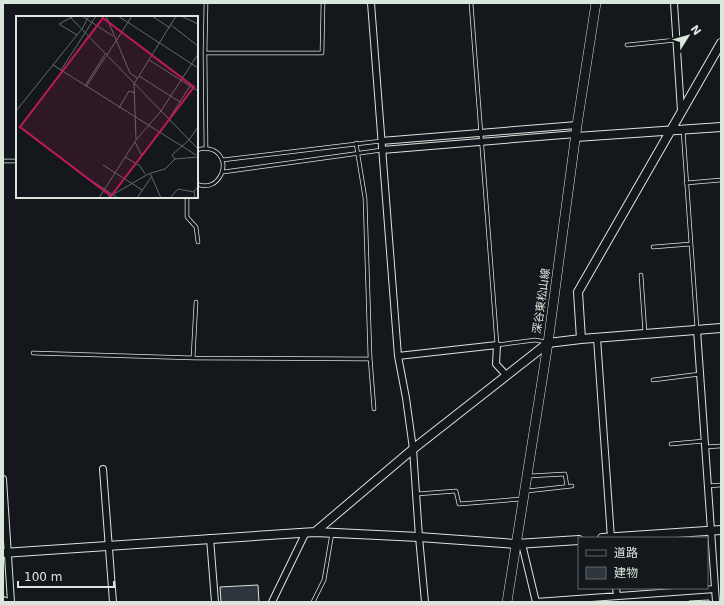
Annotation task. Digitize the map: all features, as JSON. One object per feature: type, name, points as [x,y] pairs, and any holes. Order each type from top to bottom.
[{"type":"main road","name":"深谷東松山線","points":[[507,602],[519,544],[526,476],[548,343],[576,132],[596,3]]},
{"type":"street","points":[[371,3],[398,356],[414,449],[419,537],[425,602]]},
{"type":"street","points":[[674,3],[681,111]]},
{"type":"street","points":[[581,339],[578,292],[721,43]]},
{"type":"street","points":[[381,140],[480,133],[682,130],[721,127]]},
{"type":"street","points":[[382,150],[481,143],[576,132]]},
{"type":"street","points":[[315,532],[414,449],[548,343],[721,328]]},
{"type":"street","points":[[697,330],[716,602]]},
{"type":"street","points":[[597,338],[611,537]]},
{"type":"street","points":[[398,356],[497,345],[496,364],[507,376]]},
{"type":"street","points":[[104,469],[113,602]]},
{"type":"street","points":[[3,479],[6,553],[10,602],[3,600]]},
{"type":"street","points":[[623,537],[721,530]]},
{"type":"street","points":[[272,602],[306,532]]},
{"type":"street","points":[[6,553],[306,532],[419,537],[519,544],[578,540]]},
{"type":"street","points":[[210,538],[215,602]]},
{"type":"street","points":[[519,544],[536,602],[715,589]]},
{"type":"street","points":[[616,589],[617,596]]},
{"type":"lane","points":[[206,3],[206,149]]},
{"type":"lane","points":[[205,53],[322,53],[323,3]]},
{"type":"lane","points":[[471,3],[497,345],[535,340],[548,343]]},
{"type":"lane","points":[[627,45],[676,40]]},
{"type":"lane","points":[[682,130],[697,330]]},
{"type":"lane","points":[[222,160],[381,140]]},
{"type":"lane","points":[[356,143],[365,198],[370,359],[374,410]]},
{"type":"lane","points":[[198,150],[206,149],[216,152],[222,160],[223,166],[223,172],[220,178],[212,185],[206,186],[198,184]]},
{"type":"lane","points":[[223,172],[382,150]]},
{"type":"lane","points":[[3,161],[16,161]]},
{"type":"lane","points":[[686,183],[721,180]]},
{"type":"lane","points":[[187,198],[187,217],[196,227],[198,242]]},
{"type":"lane","points":[[653,247],[691,244]]},
{"type":"lane","points":[[641,275],[645,334]]},
{"type":"lane","points":[[193,358],[196,302]]},
{"type":"lane","points":[[33,353],[193,358],[370,359]]},
{"type":"lane","points":[[653,380],[700,374]]},
{"type":"lane","points":[[671,444],[704,444],[721,446]]},
{"type":"lane","points":[[526,476],[565,474],[567,486]]},
{"type":"lane","points":[[707,486],[721,485]]},
{"type":"lane","points":[[417,494],[456,491],[459,504],[524,495],[572,486]]},
{"type":"lane","points":[[313,602],[324,580],[332,533]]},
{"type":"building","points":[[258,585],[259,602],[221,602],[220,587]]},
{"type":"building","points":[[709,600],[709,602],[689,602],[689,601]]}]
